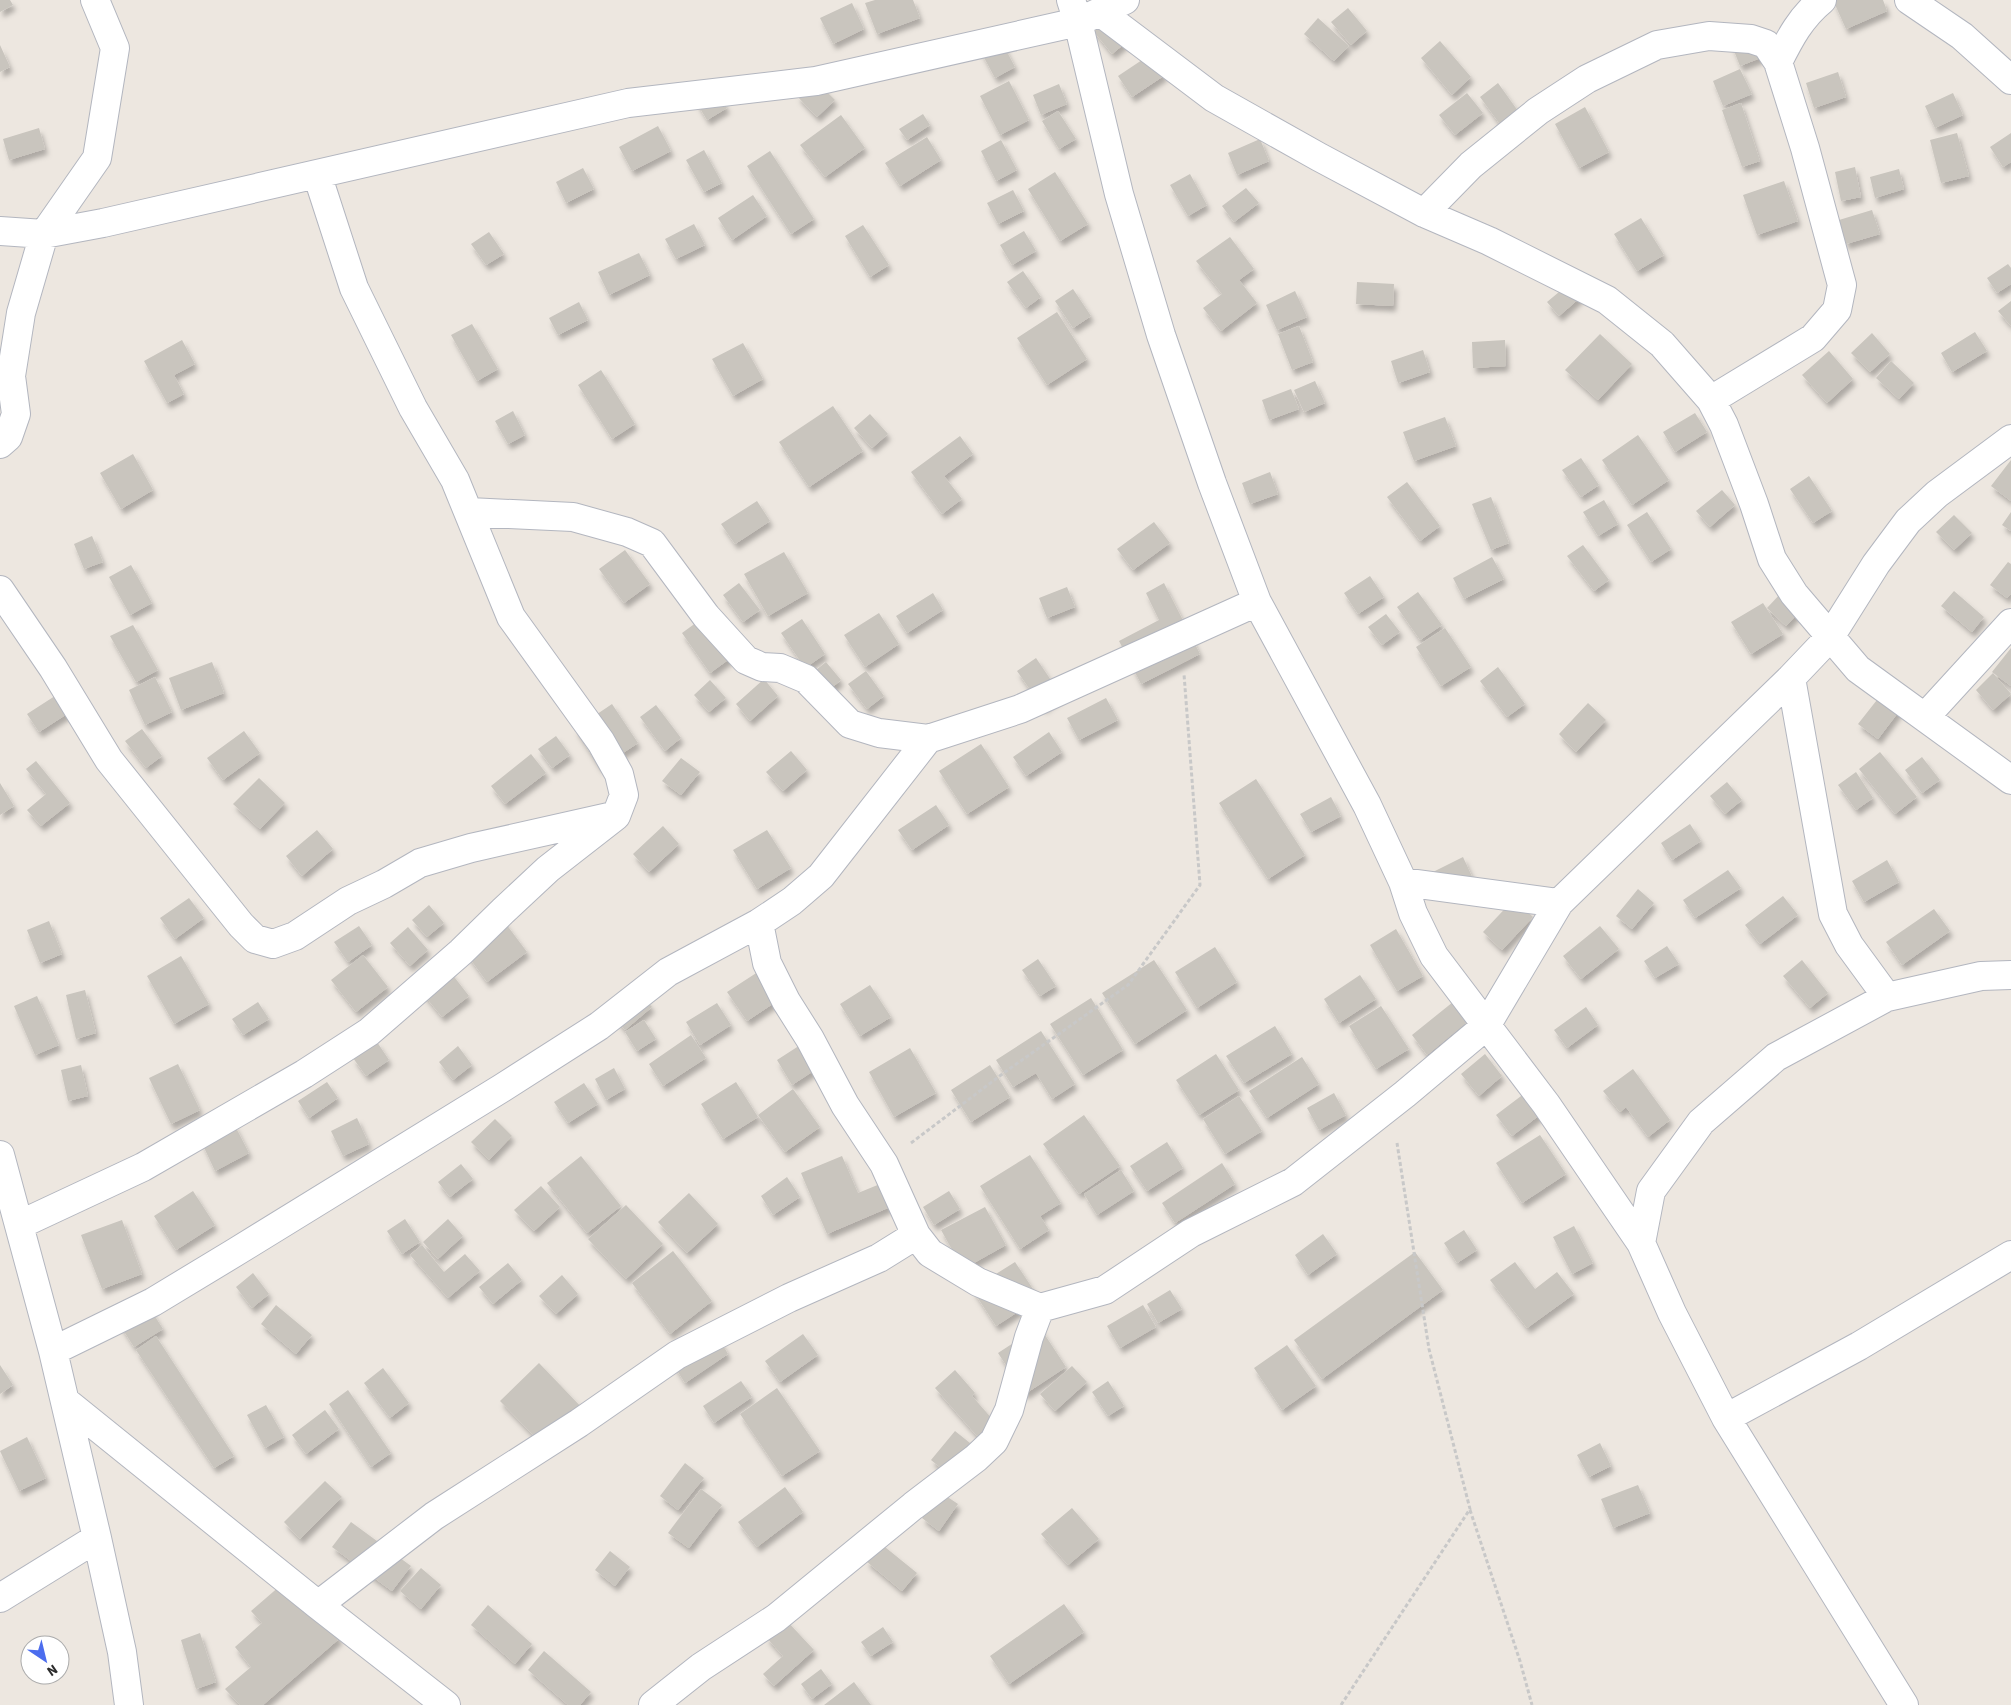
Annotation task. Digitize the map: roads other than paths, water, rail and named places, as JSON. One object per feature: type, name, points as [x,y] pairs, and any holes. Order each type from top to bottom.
[{"type":"street","points":[[0,444],[8,437],[16,414],[11,376],[20,313],[44,234],[97,158],[116,48],[95,0]]},
{"type":"street","points":[[0,231],[44,234],[103,223],[628,103],[816,82],[1125,0]]},
{"type":"street","points":[[1778,62],[1793,31],[1812,8],[1822,0]]},
{"type":"street","points":[[1909,0],[1962,36],[2011,80]]},
{"type":"street","points":[[1083,11],[1214,98],[1319,157],[1424,213],[1489,241],[1607,300],[1662,344],[1711,400],[1731,442],[1772,559],[1794,594],[1858,669],[2011,780]]},
{"type":"street","points":[[1083,11],[1119,194],[1161,334],[1212,483],[1257,602],[1367,806],[1403,882],[1413,913],[1434,956],[1546,1104],[1641,1243],[1672,1313],[1726,1418],[1904,1705]]},
{"type":"street","points":[[1424,213],[1471,165],[1538,111],[1587,79],[1657,44],[1709,36],[1751,39],[1766,44],[1778,62],[1805,148],[1842,285],[1837,310],[1813,338],[1711,400]]},
{"type":"street","points":[[11,1208],[143,1167],[304,1074],[369,1032],[461,952],[548,869],[616,816],[624,795],[619,774],[601,742],[511,617],[455,480],[412,408],[354,288],[317,174]]},
{"type":"street","points":[[759,922],[767,963],[786,1001],[810,1039],[845,1105],[884,1164],[916,1235],[930,1253],[978,1282],[1040,1308],[1105,1290],[1191,1233],[1293,1182],[1405,1094],[1486,1026],[1559,903],[1791,678],[1830,637],[1876,564],[1908,521],[1937,494],[2011,440]]},
{"type":"street","points":[[469,512],[573,517],[627,532],[652,543],[706,616],[746,660],[762,667],[780,668],[806,679],[850,724],[879,732],[928,739],[1020,709],[1181,638],[1257,602]]},
{"type":"street","points":[[0,590],[53,668],[108,760],[241,925],[255,938],[273,944],[295,936],[348,901],[384,884],[420,862],[471,848],[616,816]]},
{"type":"street","points":[[1925,717],[2011,624]]},
{"type":"street","points":[[1791,678],[1833,914],[1849,945],[1887,997]]},
{"type":"street","points":[[53,1351],[153,1302],[226,1258],[485,1099],[583,1036],[668,972],[759,922],[792,901],[821,876],[928,739]]},
{"type":"street","points":[[1403,882],[1559,903]]},
{"type":"street","points":[[1641,1243],[1651,1191],[1701,1122],[1776,1056],[1887,997],[1981,976],[2011,974]]},
{"type":"street","points":[[0,1155],[11,1208],[53,1351],[65,1400],[122,1652],[129,1705]]},
{"type":"street","points":[[318,1605],[434,1516],[579,1423],[677,1355],[789,1298],[879,1258],[916,1235]]},
{"type":"street","points":[[1726,1418],[1859,1346],[2011,1255]]},
{"type":"street","points":[[654,1705],[701,1667],[776,1618],[913,1506],[976,1458],[994,1441],[1009,1410],[1029,1337],[1040,1308]]},
{"type":"street","points":[[65,1400],[318,1605],[446,1705]]},
{"type":"street","points":[[0,1598],[97,1538]]}]
